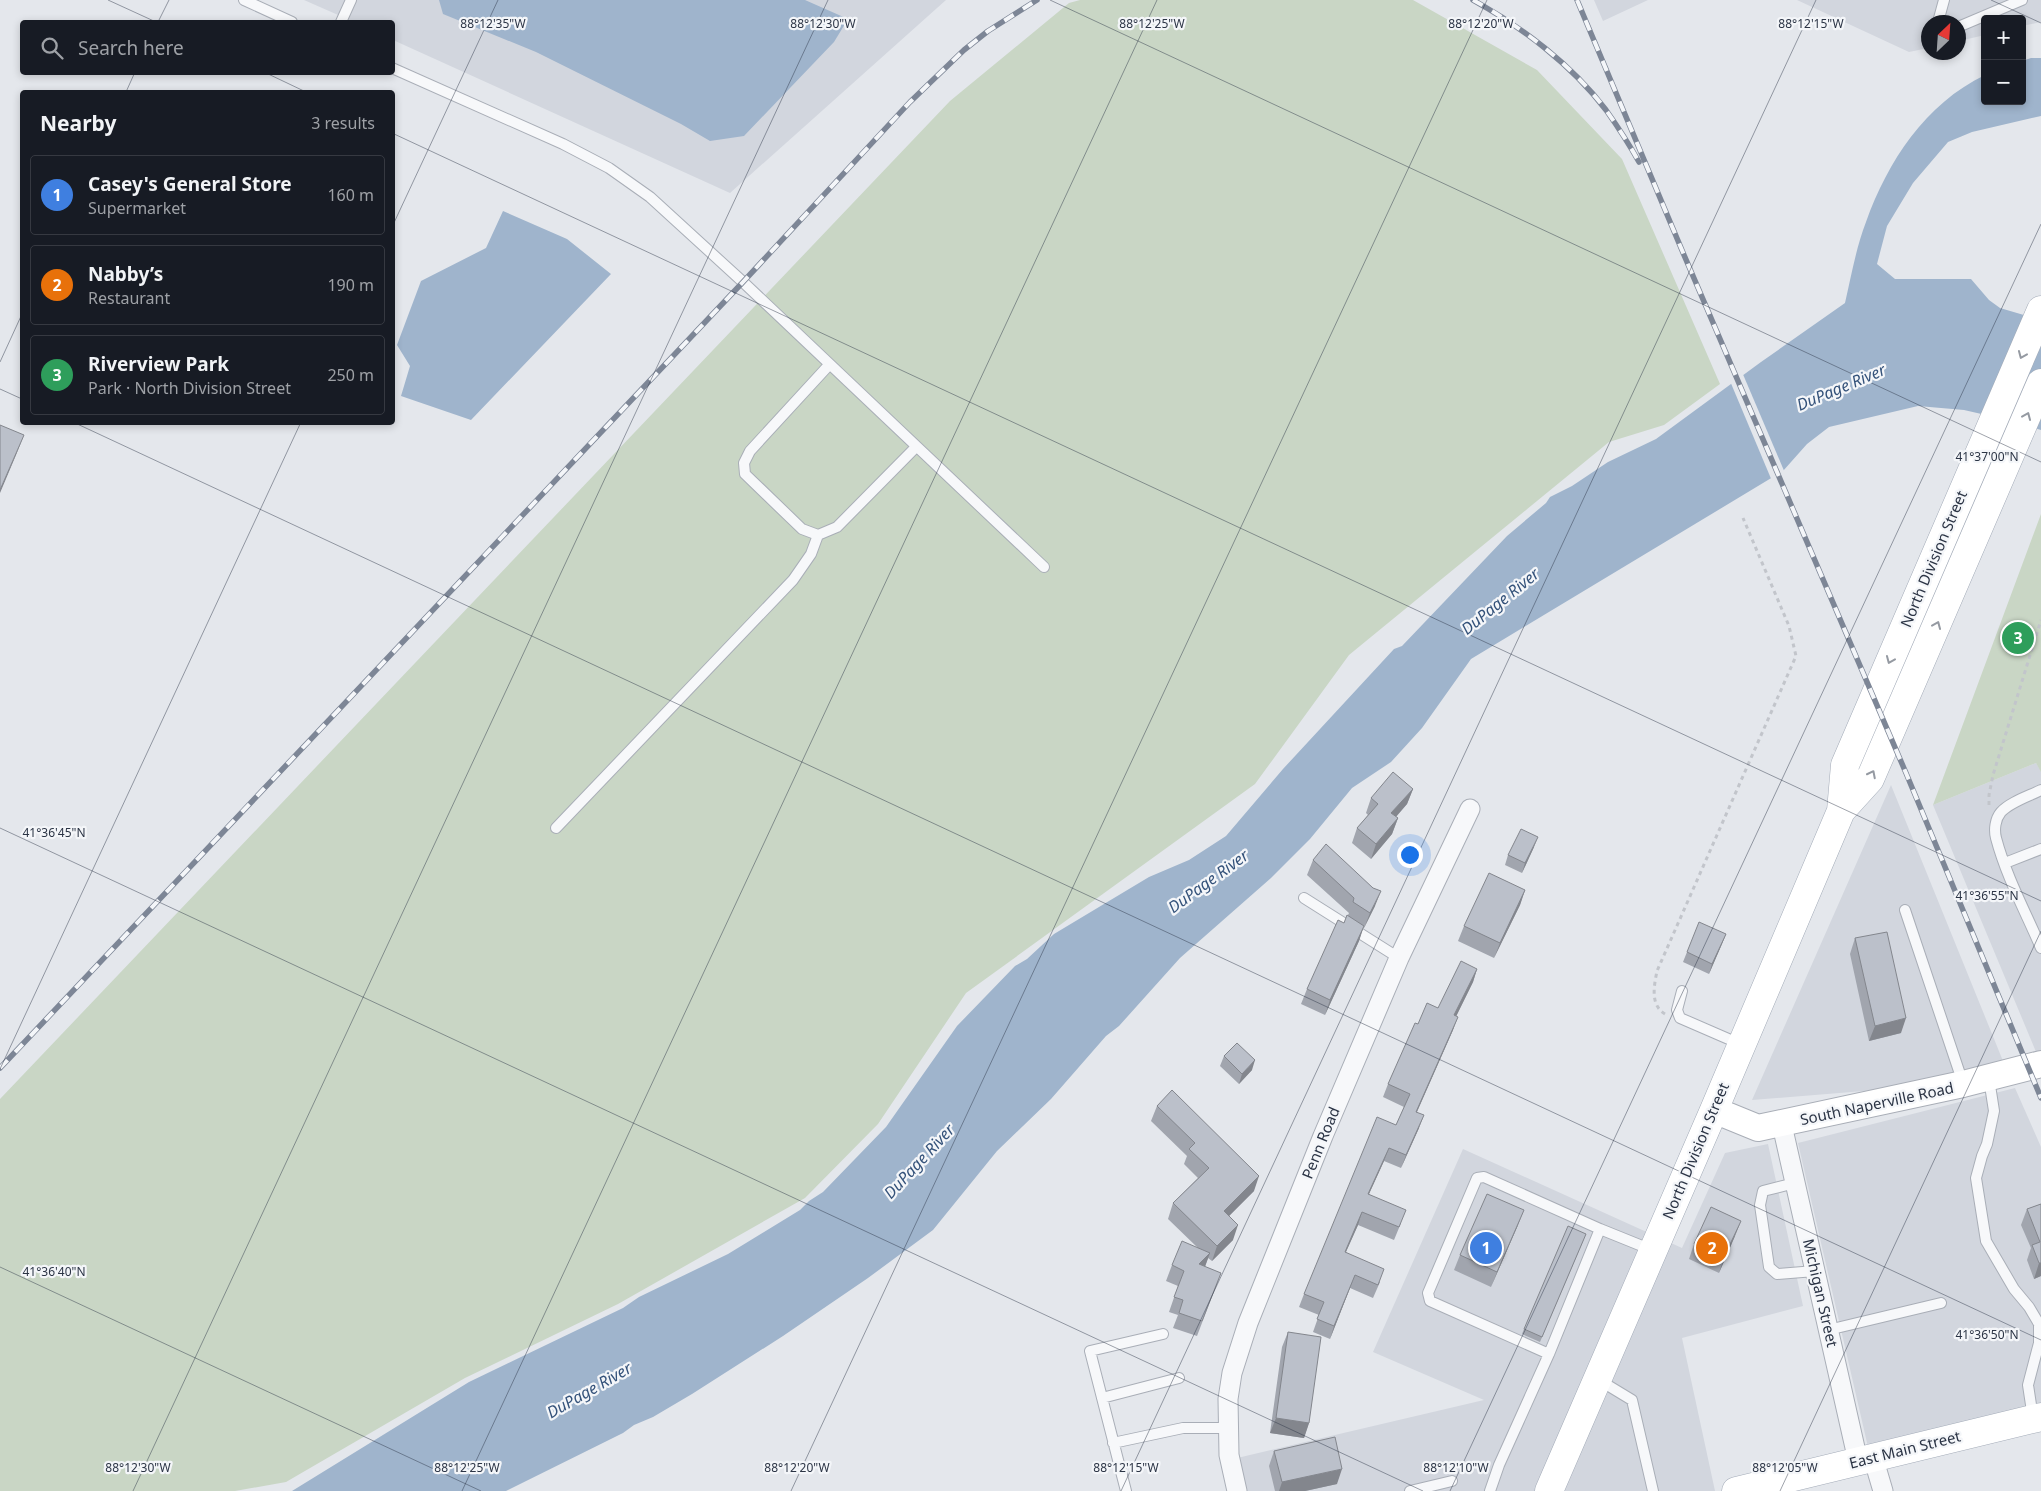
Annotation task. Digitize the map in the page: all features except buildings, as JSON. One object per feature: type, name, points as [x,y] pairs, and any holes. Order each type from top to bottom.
[{"type":"main road","name":"North Division Street","points":[[1549,1491],[1841,811],[1845,765],[2041,310]]},
{"type":"main road","name":"North Division Street","points":[[1841,811],[1870,779],[2041,382]]},
{"type":"main road","name":"South Naperville Road","points":[[1714,1110],[1758,1128],[1782,1125],[1963,1084],[2041,1064]]},
{"type":"main road","name":"East Main Street","points":[[1736,1491],[2037,1418]]},
{"type":"street","name":"Penn Road","points":[[1238,1491],[1229,1455],[1228,1400],[1232,1373],[1248,1323],[1323,1136],[1399,958],[1470,809]]},
{"type":"street","name":"Michigan Street","points":[[1782,1125],[1828,1330],[1865,1459],[1883,1491]]},
{"type":"lane","points":[[244,0],[288,20]]},
{"type":"lane","points":[[341,20],[351,0]]},
{"type":"lane","points":[[1940,15],[1944,0]]},
{"type":"lane","points":[[1993,12],[1998,0]]},
{"type":"lane","points":[[1966,24],[2022,0]]},
{"type":"lane","points":[[395,69],[563,144],[609,168],[650,197],[743,282],[1044,567]]},
{"type":"lane","points":[[818,536],[802,529],[745,474],[744,462],[750,451],[830,365]]},
{"type":"lane","points":[[556,828],[793,580],[811,554],[818,536],[837,527],[916,447]]},
{"type":"lane","points":[[2041,790],[2007,807],[2000,813],[1996,825],[1996,837],[2005,863],[2041,948]]},
{"type":"lane","points":[[2005,863],[2041,848]]},
{"type":"lane","points":[[1304,898],[1399,958]]},
{"type":"lane","points":[[1906,910],[1963,1084]]},
{"type":"lane","points":[[1682,991],[1677,1010],[1680,1018],[1742,1045]]},
{"type":"lane","points":[[1988,1078],[1994,1111],[1987,1144],[1976,1178],[1986,1241],[2014,1289],[2029,1307],[2039,1324],[2039,1343],[2028,1385],[2037,1418]]},
{"type":"lane","points":[[1549,1354],[1430,1301],[1428,1293],[1477,1178],[1484,1177],[1653,1251]]},
{"type":"lane","points":[[1795,1183],[1763,1190],[1760,1205],[1770,1267],[1777,1274],[1815,1271]]},
{"type":"lane","points":[[1490,1491],[1499,1465],[1549,1354],[1600,1229]]},
{"type":"lane","points":[[1828,1330],[1941,1303]]},
{"type":"lane","points":[[1126,1491],[1090,1351],[1163,1334]]},
{"type":"lane","points":[[1102,1398],[1179,1378]]},
{"type":"lane","points":[[1598,1379],[1632,1400],[1653,1491]]},
{"type":"lane","points":[[1113,1443],[1182,1428],[1228,1428]]},
{"type":"lane","points":[[1410,1491],[1452,1482]]},
{"type":"path","points":[[1680,1018],[1662,1013],[1654,1001],[1656,971],[1796,656],[1789,626],[1743,518]]},
{"type":"path","points":[[1996,825],[1989,803],[1993,775],[2041,620]]},
{"type":"shaded area","points":[[304,0],[946,0],[730,193],[395,41],[395,20],[349,20]]},
{"type":"shaded area","points":[[1594,0],[1648,0],[1603,21]]},
{"type":"shaded area","points":[[1797,0],[2041,0],[2041,22],[2026,25],[2026,15],[1981,15],[1981,36],[1966,39],[1966,15],[1921,15],[1921,49],[1909,52]]},
{"type":"shaded area","points":[[2036,763],[2041,771],[2041,1058],[2039,1059],[1933,805]]},
{"type":"shaded area","points":[[1891,785],[2003,1061],[1876,1090],[1752,1100]]},
{"type":"shaded area","points":[[2015,1088],[2041,1147],[2041,1405],[1868,1447],[1798,1143]]},
{"type":"shaded area","points":[[1768,1144],[1803,1306],[1682,1338],[1715,1491],[1242,1491],[1233,1459],[1484,1400],[1373,1352],[1463,1149],[1682,1248],[1725,1153]]},
{"type":"green space","points":[[1080,0],[1413,0],[1537,70],[1622,159],[1720,384],[1664,425],[1609,442],[1349,655],[1255,784],[966,993],[878,1124],[805,1198],[618,1304],[465,1378],[286,1482],[235,1491],[0,1491],[0,1099],[950,101],[1069,3]]},
{"type":"green space","points":[[1996,443],[2002,445],[1861,773],[1855,770]]},
{"type":"green space","points":[[2041,514],[2041,772],[2036,763],[1933,805]]},
{"type":"water","points":[[439,0],[805,0],[848,19],[834,42],[744,136],[710,141],[681,124],[536,52],[443,14]]},
{"type":"water","name":"DuPage River","points":[[2041,58],[2041,116],[1972,132],[1948,142],[1913,183],[1887,226],[1877,264],[1895,279],[1971,279],[1989,300],[2000,308],[2041,320],[2041,430],[1964,410],[1918,406],[1829,427],[1807,444],[1783,471],[1471,659],[1422,728],[1391,762],[1352,788],[1310,839],[1271,878],[1180,958],[1119,1026],[1106,1036],[1051,1099],[997,1151],[933,1230],[868,1278],[783,1336],[692,1394],[653,1417],[634,1425],[623,1433],[506,1491],[292,1491],[469,1382],[623,1308],[639,1297],[728,1254],[800,1210],[809,1201],[823,1192],[886,1127],[957,1026],[1015,966],[1027,959],[1054,934],[1149,877],[1189,860],[1226,836],[1283,769],[1394,649],[1402,646],[1507,536],[1546,503],[1550,497],[1572,486],[1608,462],[1656,439],[1845,303],[1859,242],[1875,199],[1885,177],[1911,136],[1944,102],[1981,77],[1981,105],[2026,105],[2026,60]]},
{"type":"water","points":[[503,211],[567,239],[611,274],[471,420],[401,396],[410,366],[397,345],[421,281],[486,248]]},
{"type":"pier","points":[[1742,372],[1785,473],[1772,481],[1730,381]]},
{"type":"railway","points":[[0,1068],[743,282],[910,102],[964,50],[988,31],[1037,0]]},
{"type":"railway","points":[[1473,0],[1528,35],[1578,78],[1606,110],[1639,162]]},
{"type":"railway","points":[[1577,0],[1906,773],[2041,1098]]},
{"type":"place","name":"Riverview Park","points":[[2018,638]]},
{"type":"place","name":"Casey's General Store","points":[[1486,1248]]},
{"type":"place","name":"Nabby’s","points":[[1712,1248]]}]
